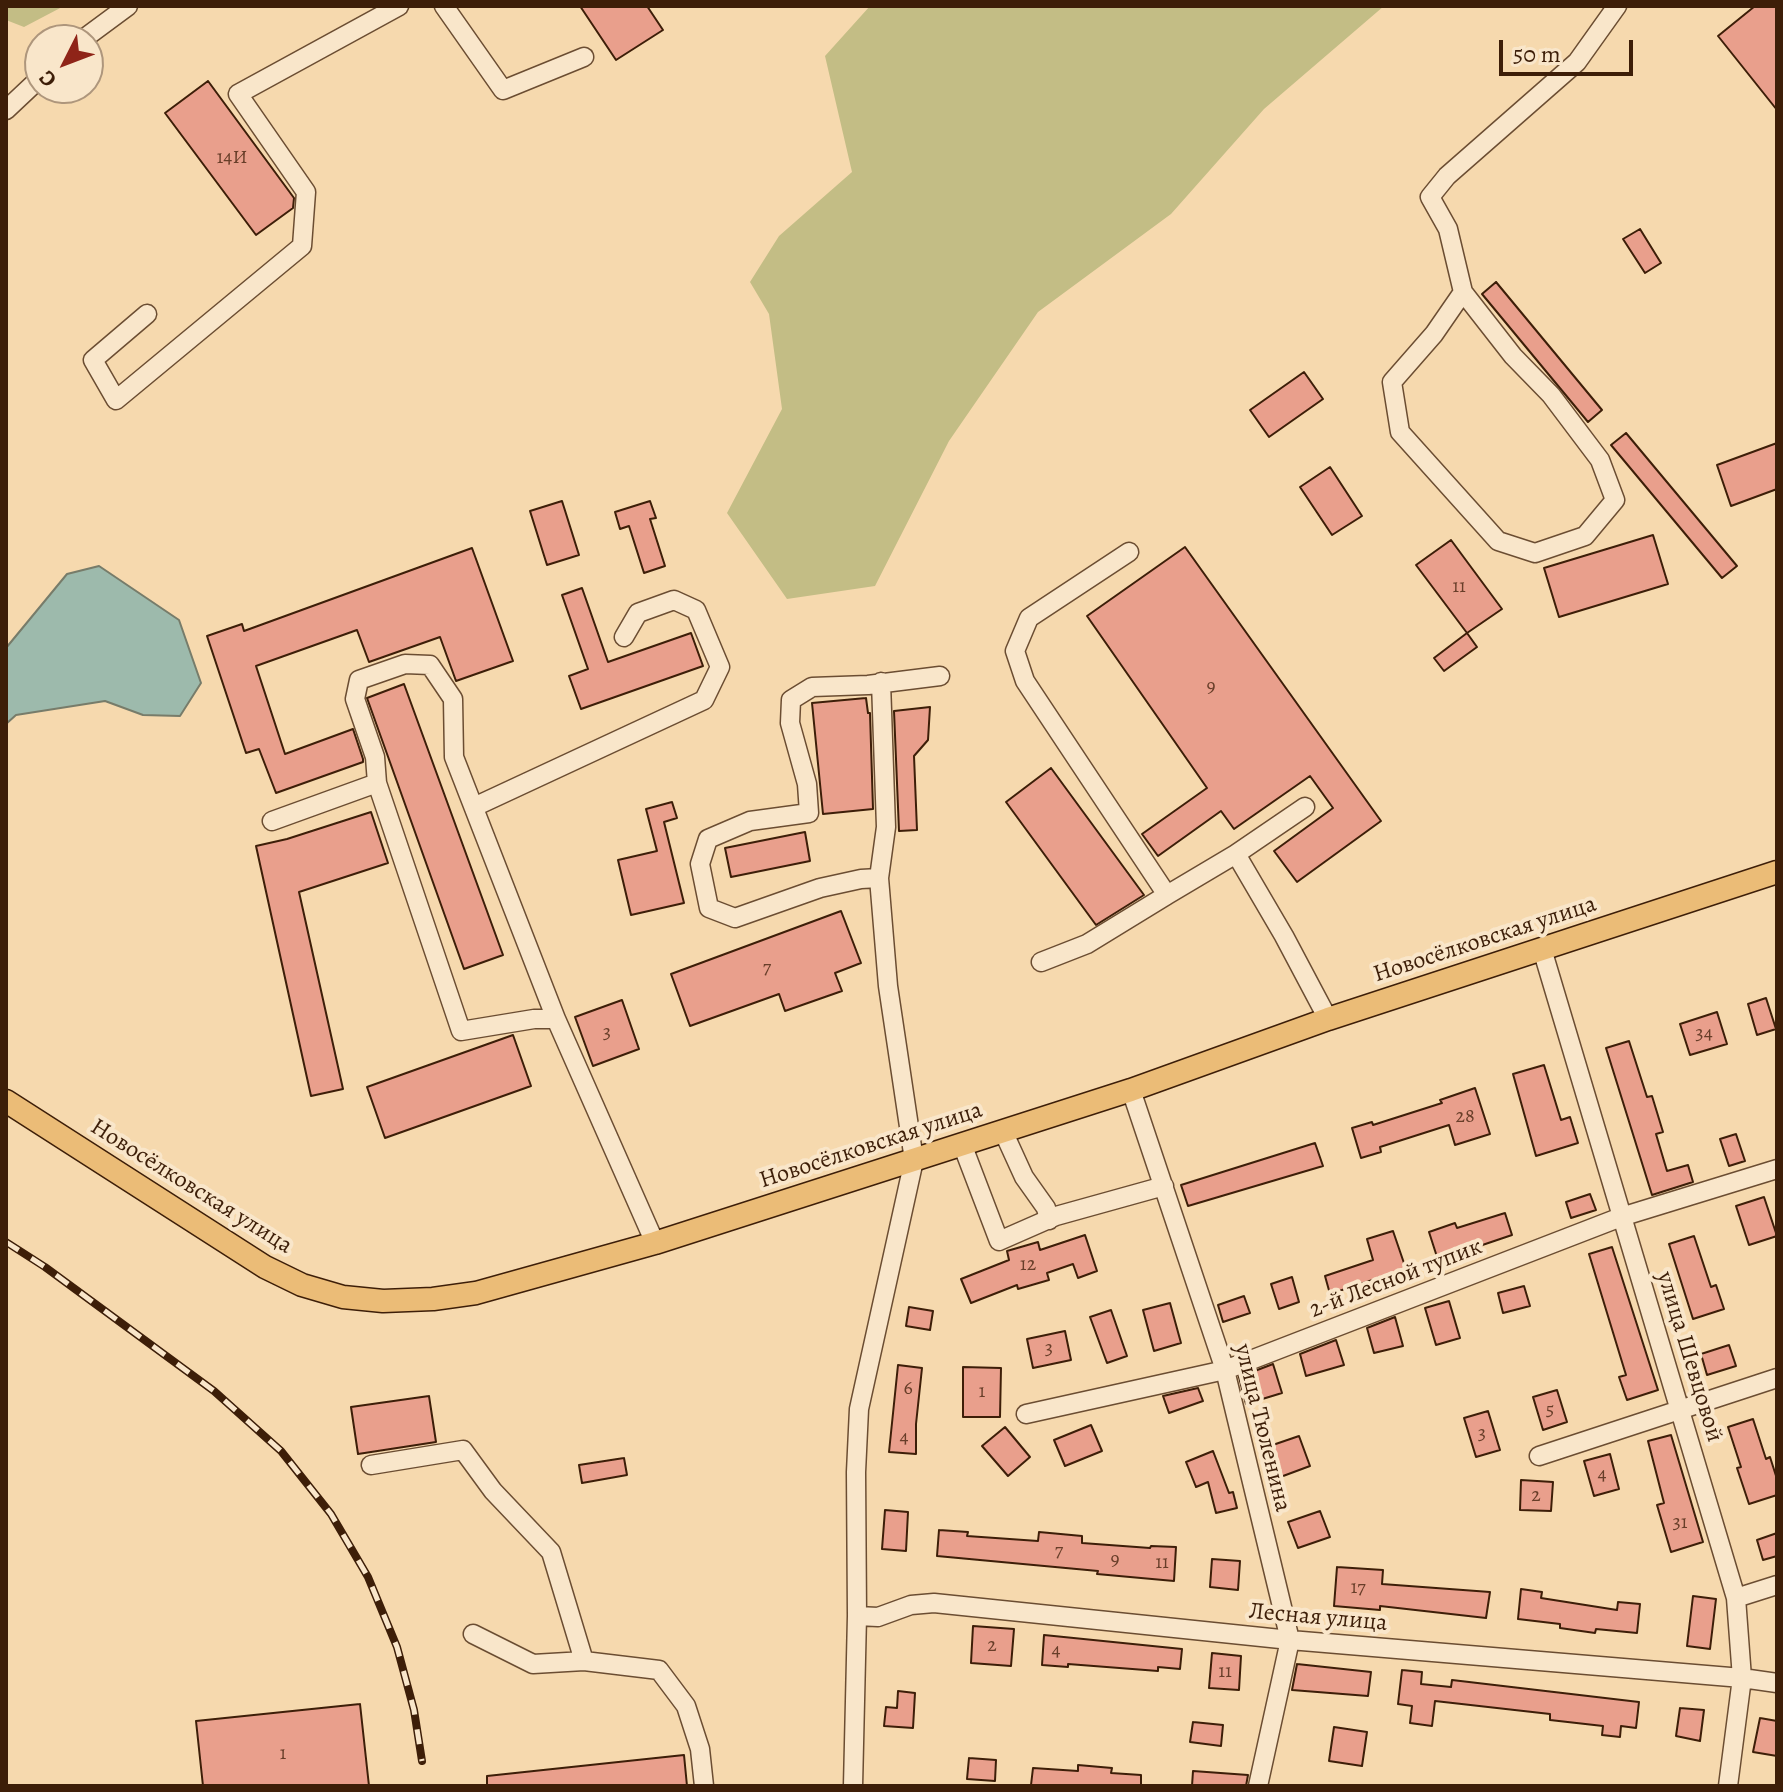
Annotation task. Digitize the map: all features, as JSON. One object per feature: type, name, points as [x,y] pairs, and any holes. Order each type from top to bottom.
[{"type":"main road","name":"Новосёлковская улица","points":[[6,1101],[265,1267],[302,1285],[343,1297],[383,1301],[433,1299],[476,1293],[655,1243],[1131,1090],[1328,1019],[1777,872]]},
{"type":"street","points":[[104,24],[128,6]]},
{"type":"street","points":[[147,314],[93,360],[116,400],[302,246],[306,192],[238,94],[399,6]]},
{"type":"street","points":[[444,6],[503,90],[584,57]]},
{"type":"street","points":[[1463,292],[1434,334],[1392,382],[1400,432],[1498,541],[1535,553],[1585,536],[1615,500],[1600,460],[1551,395],[1513,356],[1463,292],[1448,229],[1430,197],[1447,176],[1577,62],[1617,6]]},
{"type":"street","points":[[6,110],[24,93]]},
{"type":"street","points":[[1129,552],[1029,618],[1015,651],[1025,681],[1167,895]]},
{"type":"street","points":[[474,807],[704,700],[720,667],[696,610],[674,600],[638,613],[624,637]]},
{"type":"street","points":[[556,1019],[534,1019],[461,1031],[377,783],[375,757],[355,699],[359,680],[405,664],[430,665],[453,699],[454,757],[556,1019],[655,1243]]},
{"type":"street","points":[[879,878],[820,888],[735,918],[709,908],[700,864],[708,839],[750,821],[809,813],[807,784],[790,723],[791,700],[812,687],[940,676]]},
{"type":"street","points":[[853,1786],[859,1409],[914,1160],[888,986],[879,878],[886,827],[881,682]]},
{"type":"street","points":[[272,821],[377,783]]},
{"type":"street","points":[[1041,962],[1087,944],[1236,854],[1305,807]]},
{"type":"street","points":[[1236,854],[1328,1019]]},
{"type":"street","name":"улица Шевцовой","points":[[1542,949],[1736,1598],[1742,1678],[1728,1786]]},
{"type":"street","name":"улица Тюленина","points":[[1131,1090],[1225,1370],[1290,1640],[1258,1786]]},
{"type":"street","points":[[1003,1131],[1024,1177],[1046,1208],[1049,1220]]},
{"type":"street","points":[[962,1144],[999,1241],[1049,1220],[1164,1186]]},
{"type":"street","name":"2-й Лесной тупик","points":[[1026,1414],[1225,1370],[1621,1217],[1777,1169]]},
{"type":"street","points":[[1539,1456],[1777,1378]]},
{"type":"street","points":[[371,1465],[463,1450],[493,1491],[551,1552],[584,1661]]},
{"type":"street","points":[[1736,1598],[1777,1585]]},
{"type":"street","name":"Лесная улица","points":[[857,1616],[878,1617],[911,1605],[934,1603],[1290,1640],[1777,1683]]},
{"type":"street","points":[[473,1634],[533,1664],[584,1661],[659,1670],[686,1706],[700,1749],[704,1786]]},
{"type":"shaded area","points":[[6,6],[64,6],[24,24],[24,27],[6,20]]},
{"type":"shaded area","points":[[870,6],[1384,6],[1264,109],[1171,214],[1038,312],[949,441],[875,586],[787,599],[727,513],[782,409],[769,314],[750,282],[779,236],[852,172],[825,56]]},
{"type":"shaded area","points":[[99,566],[179,620],[201,683],[180,716],[143,715],[105,701],[16,715],[6,724],[6,648],[67,574]]},
{"type":"building","points":[[580,6],[647,6],[663,30],[616,60]]},
{"type":"building","points":[[1755,6],[1777,6],[1777,110],[1718,36]]},
{"type":"building","points":[[208,81],[294,198],[293,208],[256,235],[165,113]]},
{"type":"building","points":[[1640,229],[1661,263],[1645,273],[1623,239]]},
{"type":"building","points":[[1496,282],[1602,410],[1588,422],[1482,294]]},
{"type":"building","points":[[1304,372],[1323,399],[1269,437],[1250,410]]},
{"type":"building","points":[[1626,433],[1737,566],[1722,578],[1611,445]]},
{"type":"building","points":[[1777,443],[1777,489],[1731,506],[1717,465]]},
{"type":"building","points":[[1330,467],[1362,516],[1332,535],[1300,487]]},
{"type":"building","points":[[562,501],[579,555],[547,565],[530,511]]},
{"type":"building","points":[[650,501],[656,518],[650,519],[665,566],[644,573],[629,526],[620,529],[615,512]]},
{"type":"building","points":[[1653,535],[1668,584],[1559,617],[1544,568]]},
{"type":"building","points":[[1451,540],[1502,609],[1467,633],[1416,565]]},
{"type":"building","points":[[1185,547],[1381,821],[1297,882],[1274,851],[1333,808],[1310,776],[1234,829],[1221,811],[1158,856],[1142,834],[1207,788],[1087,616]]},
{"type":"building","points":[[472,548],[513,661],[456,681],[440,637],[369,662],[357,630],[256,666],[285,754],[353,729],[363,759],[363,762],[276,793],[259,749],[246,753],[207,636],[242,624],[244,631]]},
{"type":"building","points":[[582,588],[608,662],[691,633],[703,666],[581,709],[569,676],[588,669],[562,595]]},
{"type":"building","points":[[1467,633],[1477,647],[1444,671],[1434,658]]},
{"type":"building","points":[[404,684],[503,955],[464,969],[367,698]]},
{"type":"building","points":[[866,698],[870,713],[873,809],[823,814],[812,703]]},
{"type":"building","points":[[930,707],[928,740],[914,756],[917,830],[899,831],[894,711]]},
{"type":"building","points":[[1051,768],[1144,895],[1096,925],[1006,802]]},
{"type":"building","points":[[672,802],[677,818],[664,822],[684,903],[631,915],[618,860],[657,851],[646,809]]},
{"type":"building","points":[[371,812],[388,863],[299,892],[343,1089],[311,1096],[256,846]]},
{"type":"building","points":[[805,832],[810,861],[731,877],[725,848]]},
{"type":"building","points":[[841,911],[861,963],[835,973],[842,991],[785,1011],[779,994],[690,1026],[671,974]]},
{"type":"building","points":[[1766,998],[1776,1029],[1757,1035],[1748,1004]]},
{"type":"building","points":[[622,1000],[639,1049],[593,1066],[575,1017]]},
{"type":"building","points":[[1717,1012],[1727,1044],[1690,1055],[1680,1024]]},
{"type":"building","points":[[513,1035],[531,1086],[385,1138],[367,1087]]},
{"type":"building","points":[[1629,1041],[1647,1097],[1652,1096],[1663,1132],[1656,1134],[1667,1171],[1688,1165],[1693,1182],[1652,1195],[1606,1048]]},
{"type":"building","points":[[1544,1065],[1561,1120],[1570,1117],[1578,1143],[1536,1156],[1513,1074]]},
{"type":"building","points":[[1475,1088],[1490,1134],[1455,1145],[1449,1125],[1380,1147],[1381,1152],[1361,1158],[1352,1128],[1372,1122],[1373,1125],[1442,1103],[1440,1100]]},
{"type":"building","points":[[1736,1134],[1745,1161],[1729,1166],[1720,1139]]},
{"type":"building","points":[[1315,1143],[1323,1166],[1188,1206],[1181,1185]]},
{"type":"building","points":[[1590,1194],[1596,1210],[1571,1218],[1566,1202]]},
{"type":"building","points":[[1764,1197],[1777,1236],[1749,1245],[1736,1206]]},
{"type":"building","points":[[1505,1213],[1512,1235],[1438,1260],[1429,1232],[1455,1223],[1457,1228]]},
{"type":"building","points":[[1393,1231],[1406,1269],[1330,1294],[1325,1276],[1373,1260],[1367,1239]]},
{"type":"building","points":[[1085,1235],[1097,1271],[1078,1278],[1073,1264],[1047,1273],[1049,1280],[1018,1289],[1017,1285],[971,1303],[961,1279],[1009,1260],[1007,1251],[1038,1242],[1040,1250]]},
{"type":"building","points":[[1694,1236],[1711,1287],[1716,1285],[1724,1309],[1693,1319],[1669,1244]]},
{"type":"building","points":[[1612,1247],[1658,1390],[1627,1400],[1619,1377],[1626,1375],[1589,1254]]},
{"type":"building","points":[[1292,1277],[1299,1302],[1279,1309],[1271,1284]]},
{"type":"building","points":[[1524,1286],[1530,1306],[1503,1313],[1498,1293]]},
{"type":"building","points":[[1244,1296],[1250,1313],[1223,1322],[1218,1305]]},
{"type":"building","points":[[1449,1301],[1460,1338],[1436,1345],[1425,1308]]},
{"type":"building","points":[[1170,1303],[1181,1343],[1154,1351],[1143,1310]]},
{"type":"building","points":[[909,1307],[933,1311],[930,1330],[906,1326]]},
{"type":"building","points":[[1111,1310],[1127,1356],[1107,1363],[1090,1317]]},
{"type":"building","points":[[1395,1317],[1403,1346],[1374,1353],[1367,1328]]},
{"type":"building","points":[[1065,1331],[1071,1360],[1033,1368],[1027,1339]]},
{"type":"building","points":[[1336,1340],[1344,1365],[1306,1376],[1300,1354]]},
{"type":"building","points":[[1729,1345],[1736,1366],[1707,1375],[1701,1354]]},
{"type":"building","points":[[1273,1364],[1282,1393],[1246,1404],[1239,1377]]},
{"type":"building","points":[[898,1365],[922,1368],[916,1454],[889,1452]]},
{"type":"building","points":[[963,1367],[1001,1368],[1000,1417],[963,1417]]},
{"type":"building","points":[[1198,1388],[1203,1401],[1169,1413],[1163,1396]]},
{"type":"building","points":[[1557,1390],[1567,1422],[1543,1430],[1533,1397]]},
{"type":"building","points":[[429,1396],[436,1442],[358,1454],[351,1407]]},
{"type":"building","points":[[1488,1411],[1500,1450],[1476,1457],[1464,1418]]},
{"type":"building","points":[[1753,1419],[1766,1459],[1770,1457],[1777,1479],[1777,1495],[1749,1504],[1728,1427]]},
{"type":"building","points":[[1091,1425],[1102,1451],[1065,1466],[1054,1440]]},
{"type":"building","points":[[1005,1427],[1030,1457],[1008,1476],[982,1446]]},
{"type":"building","points":[[1671,1435],[1703,1542],[1671,1552],[1657,1505],[1664,1503],[1648,1441]]},
{"type":"building","points":[[1299,1436],[1310,1466],[1275,1479],[1264,1448]]},
{"type":"building","points":[[1213,1451],[1229,1493],[1233,1492],[1237,1508],[1216,1513],[1208,1482],[1196,1487],[1186,1462]]},
{"type":"building","points":[[1610,1454],[1619,1489],[1594,1496],[1584,1461]]},
{"type":"building","points":[[624,1458],[627,1475],[582,1483],[579,1465]]},
{"type":"building","points":[[1521,1480],[1553,1482],[1551,1511],[1520,1510]]},
{"type":"building","points":[[885,1510],[908,1512],[906,1551],[882,1549]]},
{"type":"building","points":[[1320,1511],[1330,1537],[1298,1548],[1288,1522]]},
{"type":"building","points":[[939,1530],[968,1532],[967,1536],[1038,1541],[1039,1532],[1082,1536],[1082,1543],[1176,1547],[1174,1581],[937,1556]]},
{"type":"building","points":[[1777,1533],[1777,1556],[1763,1560],[1757,1540]]},
{"type":"building","points":[[1212,1559],[1240,1561],[1238,1590],[1210,1587]]},
{"type":"building","points":[[1337,1567],[1383,1570],[1382,1584],[1490,1592],[1486,1618],[1380,1606],[1380,1610],[1334,1606]]},
{"type":"building","points":[[1521,1589],[1542,1592],[1541,1598],[1617,1610],[1618,1602],[1640,1604],[1637,1633],[1596,1629],[1595,1633],[1560,1628],[1560,1624],[1518,1619]]},
{"type":"building","points":[[1693,1596],[1716,1599],[1710,1649],[1687,1646]]},
{"type":"building","points":[[973,1626],[1014,1629],[1011,1666],[971,1663]]},
{"type":"building","points":[[1044,1635],[1182,1649],[1180,1669],[1158,1667],[1158,1671],[1042,1665]]},
{"type":"building","points":[[1212,1653],[1241,1656],[1239,1690],[1209,1688]]},
{"type":"building","points":[[1297,1664],[1371,1672],[1368,1696],[1292,1690]]},
{"type":"building","points":[[1402,1670],[1422,1672],[1421,1684],[1451,1687],[1452,1680],[1639,1702],[1636,1728],[1621,1726],[1620,1737],[1602,1735],[1603,1726],[1550,1720],[1550,1714],[1435,1701],[1432,1726],[1410,1723],[1412,1706],[1398,1704]]},
{"type":"building","points":[[898,1691],[915,1693],[913,1728],[884,1726],[886,1707],[897,1708]]},
{"type":"building","points":[[360,1704],[369,1786],[203,1786],[196,1721]]},
{"type":"building","points":[[1680,1708],[1704,1710],[1700,1741],[1676,1736]]},
{"type":"building","points":[[1760,1718],[1777,1721],[1777,1756],[1753,1752]]},
{"type":"building","points":[[1193,1722],[1223,1725],[1221,1746],[1190,1742]]},
{"type":"building","points":[[1334,1727],[1367,1732],[1362,1766],[1329,1761]]},
{"type":"building","points":[[684,1755],[687,1786],[487,1786],[487,1776]]},
{"type":"building","points":[[969,1758],[996,1760],[995,1781],[967,1779]]},
{"type":"building","points":[[1078,1765],[1112,1768],[1111,1773],[1141,1775],[1141,1786],[1031,1785],[1033,1768],[1078,1771]]},
{"type":"building","points":[[1193,1771],[1248,1775],[1246,1786],[1192,1786]]},
{"type":"railway","points":[[6,1242],[214,1391],[281,1451],[331,1514],[368,1577],[397,1647],[414,1710],[422,1761]]}]
